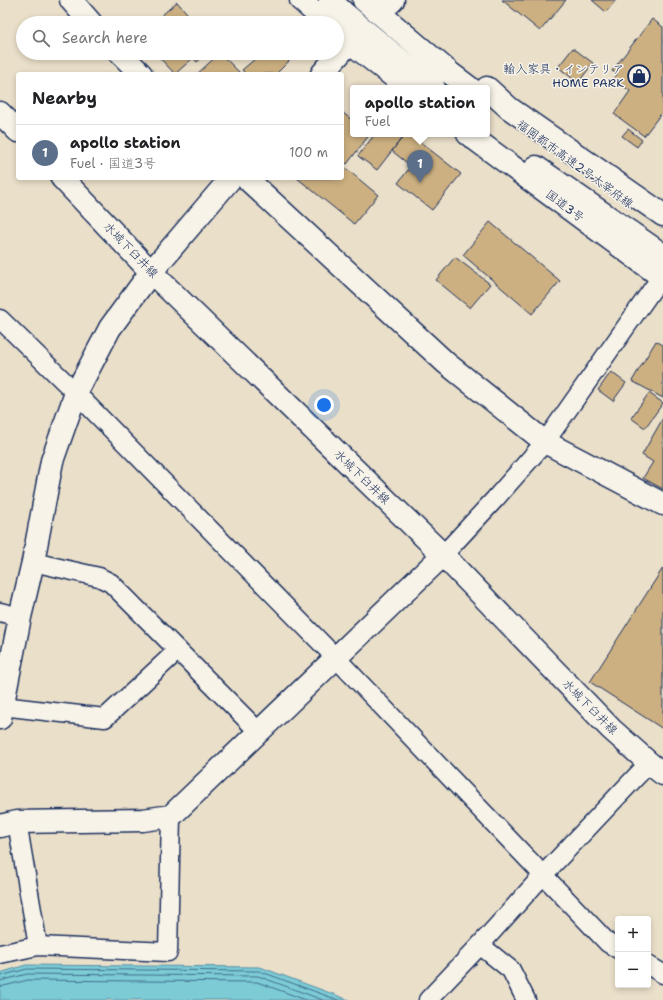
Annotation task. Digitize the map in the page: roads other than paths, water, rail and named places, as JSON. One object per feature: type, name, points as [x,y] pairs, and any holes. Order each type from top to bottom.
[{"type":"main road","points":[[71,0],[85,16]]},
{"type":"main road","points":[[301,0],[319,16]]},
{"type":"main road","points":[[330,0],[430,85]]},
{"type":"main road","points":[[364,0],[450,74],[466,85]]},
{"type":"main road","points":[[390,1],[484,85]]},
{"type":"main road","points":[[344,38],[404,85]]},
{"type":"main road","points":[[127,60],[139,72]]},
{"type":"main road","points":[[323,72],[330,60]]},
{"type":"main road","points":[[490,91],[509,108],[663,215]]},
{"type":"main road","name":"福岡都市高速2号太宰府線","points":[[490,103],[546,145],[663,227]]},
{"type":"main road","points":[[0,113],[16,130]]},
{"type":"main road","name":"福岡都市高速2号太宰府線","points":[[490,131],[530,163],[663,255]]},
{"type":"main road","name":"国道3号","points":[[472,137],[662,277]]},
{"type":"main road","name":"水城下臼井線","points":[[64,180],[151,272],[443,555],[611,729],[656,768]]},
{"type":"main road","points":[[1,712],[10,615],[33,562],[52,461],[76,394],[110,328],[151,272],[229,180]]},
{"type":"main road","points":[[248,180],[446,363],[545,442],[663,504]]},
{"type":"main road","points":[[9,824],[143,820],[171,816],[443,555]]},
{"type":"street","points":[[443,555],[545,442],[662,277]]},
{"type":"street","points":[[0,319],[336,658],[608,943],[615,946]]},
{"type":"street","points":[[33,562],[99,577],[111,583],[259,732]]},
{"type":"street","points":[[1,712],[105,718],[178,650]]},
{"type":"street","points":[[428,1000],[543,875],[656,768]]},
{"type":"street","points":[[0,954],[38,946],[168,952],[171,816]]},
{"type":"street","points":[[9,824],[38,946]]},
{"type":"street","points":[[480,945],[511,970],[526,1000]]},
{"type":"street","points":[[651,967],[663,974]]},
{"type":"water","points":[[26,965],[260,967],[349,1000],[0,1000],[0,973]]},
{"type":"place","name":"輸入家具・インテリア HOME PARK","points":[[639,76]]},
{"type":"place","name":"apollo station","points":[[420,183]]}]
